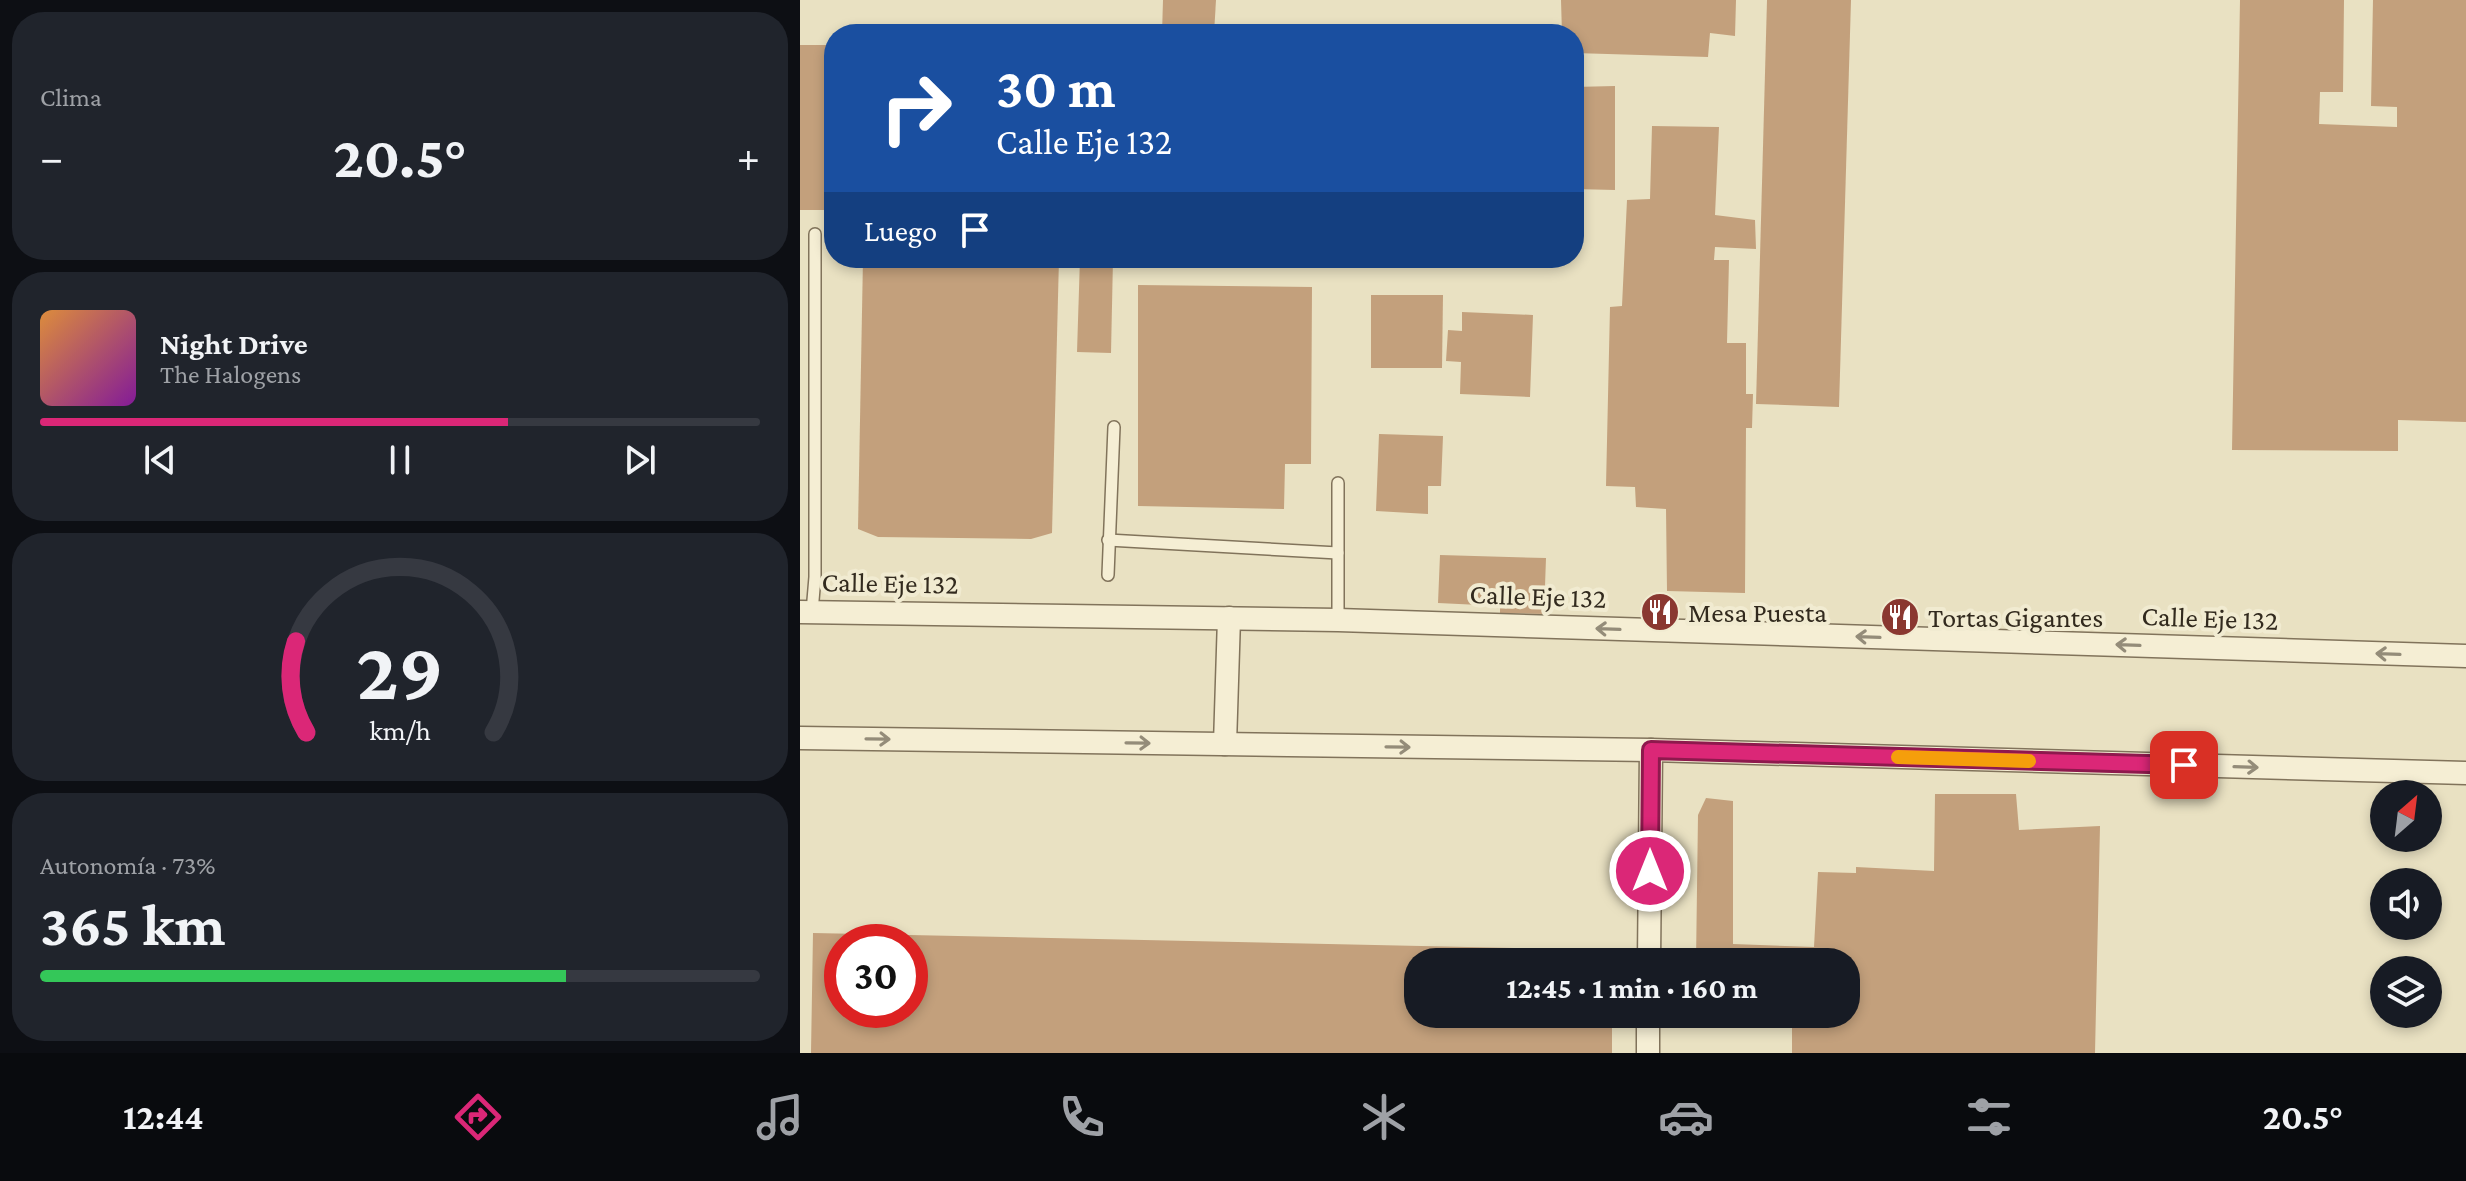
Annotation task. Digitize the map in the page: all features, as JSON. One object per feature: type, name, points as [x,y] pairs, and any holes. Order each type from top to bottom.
[{"type":"street","name":"Calle Eje 132","points":[[806,612],[1338,620],[2466,656]]},
{"type":"street","points":[[1225,744],[1229,618]]},
{"type":"street","points":[[800,738],[1651,750],[2466,773]]},
{"type":"street","points":[[1649,948],[1651,750]]},
{"type":"street","points":[[1648,1028],[1648,1053]]},
{"type":"lane","points":[[806,612],[815,577],[815,234]]},
{"type":"lane","points":[[1108,575],[1114,427]]},
{"type":"lane","points":[[1338,483],[1338,620]]},
{"type":"lane","points":[[1108,540],[1338,553]]},
{"type":"building","points":[[1163,0],[1216,0],[1215,24],[1162,24]]},
{"type":"building","points":[[1561,0],[1736,0],[1735,36],[1710,33],[1708,57],[1584,53],[1584,24],[1562,24]]},
{"type":"building","points":[[1767,0],[1851,0],[1839,407],[1756,404]]},
{"type":"building","points":[[2240,0],[2344,0],[2343,92],[2320,92],[2319,124],[2397,127],[2397,107],[2371,106],[2373,0],[2466,0],[2466,422],[2398,420],[2398,451],[2232,450]]},
{"type":"building","points":[[800,45],[824,45],[824,210],[800,210]]},
{"type":"building","points":[[1615,86],[1615,190],[1584,189],[1584,87]]},
{"type":"building","points":[[1652,126],[1719,127],[1715,215],[1755,220],[1756,249],[1715,247],[1714,260],[1729,260],[1727,343],[1746,343],[1746,394],[1753,394],[1752,428],[1746,428],[1745,593],[1667,591],[1666,509],[1636,507],[1635,487],[1606,486],[1610,307],[1622,306],[1627,200],[1650,199]]},
{"type":"building","points":[[863,268],[1059,268],[1052,533],[1031,539],[878,537],[858,529]]},
{"type":"building","points":[[1080,268],[1113,268],[1111,353],[1077,352]]},
{"type":"building","points":[[1138,285],[1312,287],[1311,464],[1285,464],[1284,509],[1138,506]]},
{"type":"building","points":[[1371,295],[1443,295],[1442,368],[1371,368]]},
{"type":"building","points":[[1462,312],[1533,315],[1530,397],[1460,394],[1461,362],[1446,361],[1448,330],[1462,331]]},
{"type":"building","points":[[1379,434],[1443,436],[1441,486],[1428,486],[1428,514],[1376,511]]},
{"type":"building","points":[[1440,555],[1546,558],[1544,614],[1500,613],[1500,606],[1438,603]]},
{"type":"building","points":[[1935,794],[2016,794],[2019,830],[2100,826],[2095,1053],[1792,1053],[1792,1028],[1860,1028],[1860,948],[1696,948],[1698,815],[1706,798],[1733,801],[1733,944],[1814,947],[1818,872],[1856,873],[1856,867],[1934,871]]},
{"type":"building","points":[[813,933],[824,933],[824,1028],[928,1028],[928,935],[1519,948],[1404,948],[1404,1028],[1612,1028],[1612,1053],[811,1053]]},
{"type":"slow traffic","points":[[1898,757],[2029,761]]},
{"type":"place","name":"Mesa Puesta","points":[[1660,612]]},
{"type":"place","name":"Tortas Gigantes","points":[[1900,617]]},
{"type":"route","points":[[1650,871],[1651,750],[2184,765]]}]
